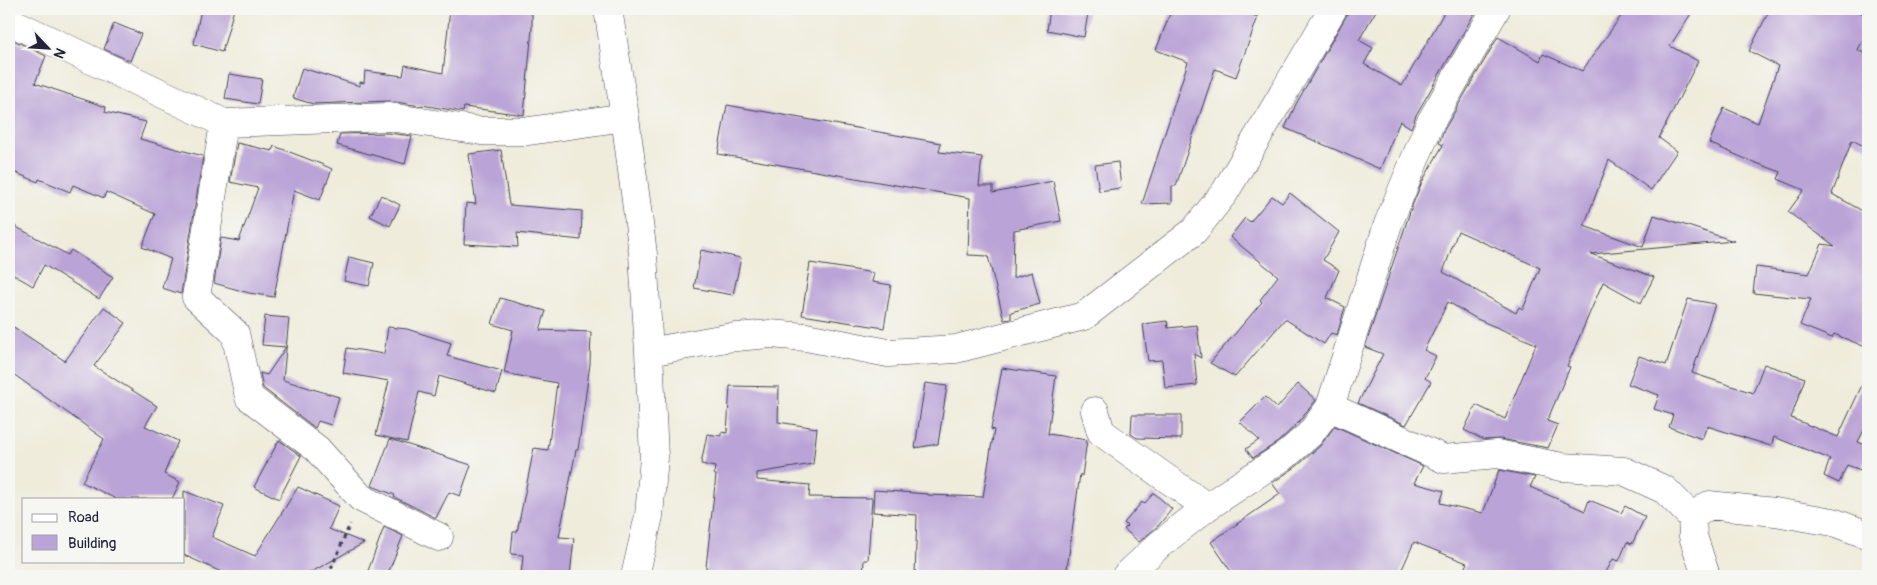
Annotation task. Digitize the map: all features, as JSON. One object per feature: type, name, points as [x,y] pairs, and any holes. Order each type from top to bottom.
[{"type":"street","points":[[608,9],[643,254],[649,352],[654,457],[649,516],[636,576]]},
{"type":"street","points":[[649,352],[726,338],[770,334],[806,337],[888,353],[956,349],[1084,316],[1194,231],[1225,192],[1333,9]]},
{"type":"street","points":[[1126,576],[1159,545],[1207,506],[1287,454],[1310,434],[1330,407],[1392,215],[1430,123],[1496,9]]},
{"type":"street","points":[[9,21],[224,123],[388,117],[481,131],[529,131],[625,118]]},
{"type":"street","points":[[224,123],[196,297],[235,333],[249,397],[317,449],[361,498],[439,537]]},
{"type":"street","points":[[1330,407],[1444,459],[1497,454],[1562,467],[1624,471],[1665,490],[1692,517],[1693,536],[1706,576]]},
{"type":"street","points":[[1095,411],[1101,432],[1207,506]]},
{"type":"street","points":[[1692,517],[1710,505],[1775,512],[1833,522],[1868,535]]},
{"type":"path","points":[[328,576],[361,498]]},
{"type":"building","points":[[201,9],[234,9],[222,52],[194,44]]},
{"type":"building","points":[[450,9],[532,9],[524,115],[464,107],[463,112],[389,101],[313,104],[293,98],[302,68],[360,86],[360,82],[364,83],[365,71],[403,76],[405,65],[443,73]]},
{"type":"building","points":[[1050,9],[1088,13],[1084,37],[1047,30]]},
{"type":"building","points":[[1172,9],[1234,9],[1258,17],[1236,77],[1215,69],[1176,186],[1172,186],[1172,203],[1142,204],[1188,62],[1156,50]]},
{"type":"building","points":[[1350,9],[1377,9],[1359,40],[1373,48],[1364,64],[1402,86],[1446,9],[1477,9],[1416,115],[1411,128],[1400,121],[1380,169],[1285,128],[1296,104]]},
{"type":"building","points":[[1626,9],[1694,9],[1670,46],[1698,61],[1659,138],[1677,151],[1651,190],[1609,160],[1584,226],[1643,247],[1654,215],[1734,241],[1591,254],[1654,277],[1641,303],[1603,282],[1567,366],[1570,367],[1547,421],[1558,425],[1548,448],[1500,439],[1484,440],[1464,430],[1476,405],[1505,419],[1536,344],[1477,319],[1448,302],[1424,350],[1436,356],[1425,378],[1431,382],[1406,425],[1358,403],[1383,354],[1365,347],[1412,206],[1422,182],[1443,145],[1439,143],[1444,130],[1498,37],[1540,61],[1543,54],[1582,71]],"holes":[[[1458,231],[1540,268],[1523,309],[1519,307],[1516,313],[1443,272]]]},
{"type":"building","points":[[1770,9],[1853,9],[1868,16],[1868,29],[1858,50],[1868,55],[1868,148],[1852,140],[1832,194],[1868,214],[1868,348],[1834,334],[1832,338],[1800,325],[1811,299],[1753,293],[1756,267],[1809,274],[1822,244],[1835,246],[1788,212],[1804,190],[1778,179],[1781,172],[1709,143],[1724,108],[1758,123],[1778,66],[1749,51]]},
{"type":"building","points":[[114,23],[141,34],[130,61],[104,49]]},
{"type":"building","points":[[9,38],[46,56],[35,83],[106,107],[105,112],[146,122],[140,139],[203,156],[181,294],[162,288],[171,259],[142,247],[155,214],[106,192],[104,198],[73,185],[70,192],[39,179],[38,182],[9,170]]},
{"type":"building","points":[[229,74],[262,79],[258,104],[225,99]]},
{"type":"building","points":[[727,105],[941,143],[939,152],[982,157],[979,186],[993,186],[993,193],[1053,181],[1061,221],[1014,230],[1013,278],[1032,272],[1040,304],[1011,312],[1011,319],[1004,320],[988,256],[968,255],[970,198],[718,154]]},
{"type":"building","points":[[388,133],[412,136],[405,164],[337,145],[340,134]]},
{"type":"building","points":[[237,143],[272,151],[274,146],[332,169],[320,200],[294,190],[274,297],[249,293],[214,283],[221,238],[239,241],[258,188],[230,182]]},
{"type":"building","points":[[501,150],[509,205],[582,211],[581,240],[517,233],[518,247],[464,244],[466,203],[476,204],[469,154]]},
{"type":"building","points":[[1118,162],[1121,188],[1099,191],[1095,165]]},
{"type":"building","points":[[1290,193],[1339,232],[1323,260],[1339,270],[1327,298],[1345,307],[1337,335],[1331,333],[1324,344],[1285,319],[1235,377],[1210,363],[1262,302],[1260,300],[1278,276],[1230,237],[1245,218],[1250,222],[1272,196],[1282,203]]},
{"type":"building","points":[[381,195],[400,205],[390,226],[370,216]]},
{"type":"building","points":[[9,223],[68,255],[71,250],[113,277],[99,299],[44,265],[33,286],[9,272]]},
{"type":"building","points":[[701,250],[741,258],[733,295],[694,288]]},
{"type":"building","points":[[349,257],[374,263],[369,286],[344,281]]},
{"type":"building","points":[[810,263],[874,273],[872,282],[891,285],[884,328],[802,315]]},
{"type":"building","points":[[500,298],[546,311],[540,330],[591,332],[590,364],[578,450],[576,450],[559,537],[574,538],[570,576],[521,576],[523,555],[511,554],[513,532],[517,532],[534,448],[548,450],[557,383],[504,373],[513,330],[492,324]]},
{"type":"building","points":[[1688,299],[1715,304],[1692,373],[1753,393],[1764,364],[1805,378],[1791,418],[1838,437],[1868,372],[1868,422],[1858,442],[1868,446],[1868,452],[1861,470],[1847,465],[1839,483],[1824,476],[1830,459],[1774,437],[1771,446],[1707,426],[1702,439],[1669,427],[1673,415],[1654,409],[1659,395],[1628,384],[1639,356],[1666,365]]},
{"type":"building","points":[[104,307],[126,323],[94,366],[157,406],[145,426],[178,441],[164,474],[180,482],[172,498],[114,498],[82,482],[104,439],[9,371],[9,324],[65,361]]},
{"type":"building","points":[[265,316],[289,318],[283,380],[339,397],[331,425],[318,421],[315,428],[263,388],[260,373],[267,375],[286,347],[262,345]]},
{"type":"building","points":[[1167,321],[1168,328],[1197,325],[1201,358],[1194,354],[1197,385],[1165,388],[1162,360],[1148,361],[1143,324]]},
{"type":"building","points":[[388,327],[407,329],[451,343],[447,356],[502,371],[496,393],[439,376],[434,396],[419,392],[407,442],[376,435],[389,381],[343,373],[347,348],[384,354]]},
{"type":"building","points":[[1002,368],[1056,376],[1048,434],[1087,440],[1082,476],[1080,474],[1066,576],[915,576],[917,515],[873,512],[874,490],[928,495],[983,497],[994,430],[991,429]]},
{"type":"building","points":[[925,383],[947,386],[938,444],[915,448]]},
{"type":"building","points":[[1298,384],[1316,400],[1298,423],[1278,442],[1253,458],[1246,449],[1259,440],[1240,422],[1265,397],[1277,408]]},
{"type":"building","points":[[730,386],[779,387],[778,422],[817,428],[813,464],[757,473],[757,480],[810,485],[809,497],[872,498],[868,560],[864,560],[863,576],[705,576],[716,475],[714,474],[715,467],[701,464],[707,434],[721,436],[721,432],[727,433]]},
{"type":"building","points":[[1132,415],[1181,415],[1181,439],[1137,438],[1131,434]]},
{"type":"building","points":[[1335,426],[1423,466],[1414,483],[1444,491],[1440,503],[1483,513],[1499,470],[1535,477],[1530,487],[1585,511],[1589,500],[1621,513],[1625,506],[1645,517],[1632,544],[1627,542],[1619,561],[1613,559],[1604,576],[1460,576],[1467,563],[1414,542],[1399,576],[1234,576],[1211,542],[1280,494],[1272,483],[1297,466],[1320,446]]},
{"type":"building","points":[[390,439],[471,465],[460,496],[449,492],[436,518],[394,497],[395,495],[372,486]]},
{"type":"building","points":[[279,440],[301,456],[279,499],[254,487]]},
{"type":"building","points":[[298,487],[339,506],[329,529],[364,543],[304,576],[230,576],[185,555],[184,491],[224,506],[212,537],[255,556]]},
{"type":"building","points":[[1154,493],[1172,509],[1158,526],[1139,542],[1124,529],[1127,526],[1124,523],[1142,502],[1144,504]]},
{"type":"building","points":[[384,527],[403,536],[387,576],[368,571]]}]
